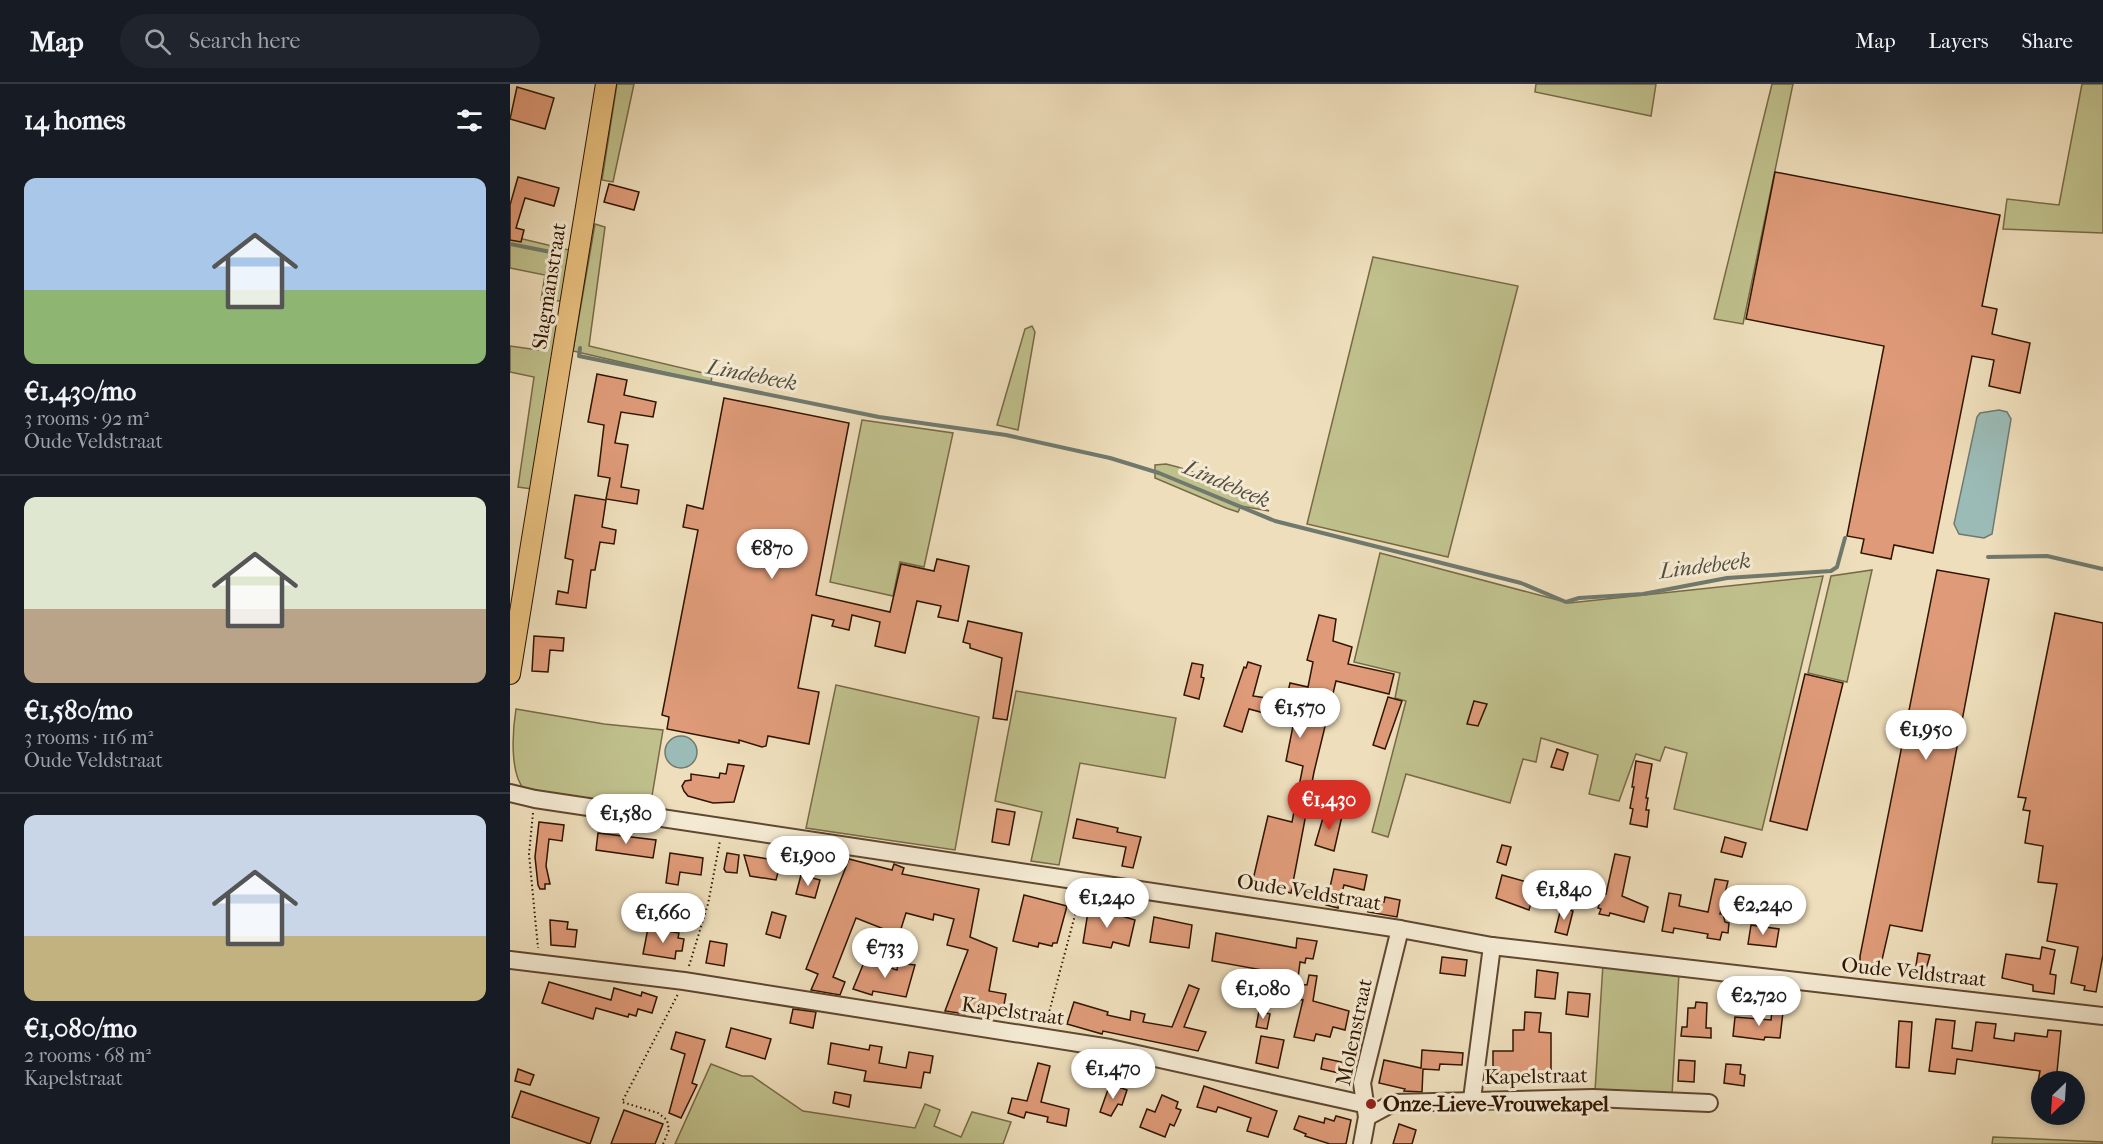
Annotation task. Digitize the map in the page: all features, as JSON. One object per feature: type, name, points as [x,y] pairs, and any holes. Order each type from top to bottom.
[{"type":"main road","name":"Slagmanstraat","points":[[510,674],[606,84]]},
{"type":"street","name":"Oude Veldstraat","points":[[510,793],[535,799],[1400,929],[1492,946],[2103,1016]]},
{"type":"street","name":"Molenstraat","points":[[1362,1144],[1365,1110],[1362,1083],[1400,929]]},
{"type":"street","points":[[1472,1100],[1492,946]]},
{"type":"street","name":"Kapelstraat","points":[[510,960],[685,982],[1110,1048],[1365,1110],[1393,1103],[1472,1100],[1593,1098],[1709,1103]]},
{"type":"path","points":[[535,799],[529,854],[540,963]]},
{"type":"path","points":[[663,1144],[669,1130],[667,1120],[658,1113],[622,1102],[685,982],[708,904],[715,855],[724,827]]},
{"type":"path","points":[[1042,1039],[1084,880]]},
{"type":"green space","points":[[617,84],[634,84],[613,182],[602,180]]},
{"type":"green space","points":[[1536,84],[1656,84],[1651,116],[1535,92]]},
{"type":"green space","points":[[1772,84],[1793,84],[1743,324],[1714,319]]},
{"type":"green space","points":[[2082,84],[2103,84],[2103,233],[2003,229],[2007,199],[2059,205]]},
{"type":"green space","points":[[595,224],[605,227],[589,346],[712,375],[711,383],[573,351]]},
{"type":"green space","points":[[510,236],[569,250],[561,301],[541,300],[545,275],[510,268]]},
{"type":"green space","points":[[1373,257],[1518,286],[1448,557],[1307,524]]},
{"type":"green space","points":[[544,314],[559,318],[532,489],[518,487],[534,377],[510,372],[510,346],[538,350]]},
{"type":"green space","points":[[1032,326],[1035,332],[1018,430],[997,425],[1025,329]]},
{"type":"green space","points":[[862,420],[953,433],[924,567],[900,562],[893,596],[830,582]]},
{"type":"green space","points":[[1166,464],[1207,478],[1269,511],[1241,506],[1238,512],[1155,478],[1155,465]]},
{"type":"green space","points":[[1380,553],[1569,603],[1823,576],[1762,830],[1674,809],[1687,753],[1665,747],[1660,761],[1636,754],[1619,801],[1589,794],[1598,755],[1541,738],[1536,762],[1523,759],[1510,803],[1406,774],[1388,837],[1372,832],[1406,701],[1395,698],[1400,673],[1354,662]]},
{"type":"green space","points":[[1872,570],[1847,682],[1808,673],[1831,576]]},
{"type":"green space","points":[[836,685],[979,717],[955,850],[806,828]]},
{"type":"green space","points":[[1016,691],[1176,718],[1165,778],[1080,763],[1059,865],[1031,861],[1042,812],[995,801]]},
{"type":"green space","points":[[516,709],[604,724],[663,730],[650,808],[525,790],[517,775],[513,753]]},
{"type":"green space","points":[[1603,964],[1679,973],[1672,1095],[1595,1091]]},
{"type":"green space","points":[[711,1064],[742,1076],[752,1076],[803,1111],[915,1128],[925,1104],[940,1110],[934,1126],[961,1137],[972,1112],[1011,1122],[1003,1144],[675,1144]]},
{"type":"green space","points":[[1993,1137],[2103,1142],[2103,1144],[1992,1144]]},
{"type":"water","points":[[1999,410],[2007,412],[2011,419],[1992,534],[1984,538],[1959,534],[1954,524],[1977,417],[1980,413]]},
{"type":"water","points":[[681,736],[692,741],[697,752],[692,763],[681,768],[670,763],[665,752],[670,741]]},
{"type":"building","points":[[517,87],[554,98],[545,129],[510,119]]},
{"type":"building","points":[[1775,172],[2000,215],[1982,306],[1997,309],[1992,334],[2030,343],[2020,393],[1989,386],[1994,360],[1972,356],[1933,553],[1894,545],[1891,559],[1861,553],[1864,539],[1847,536],[1884,346],[1746,319]]},
{"type":"building","points":[[518,177],[559,188],[554,206],[525,198],[516,228],[524,230],[521,242],[510,240],[510,205]]},
{"type":"building","points":[[609,184],[639,192],[634,210],[604,202]]},
{"type":"building","points":[[597,374],[627,380],[624,395],[656,402],[653,417],[621,412],[615,443],[628,445],[621,487],[639,490],[637,504],[606,499],[610,478],[598,476],[604,425],[588,422]]},
{"type":"building","points":[[724,398],[849,423],[816,595],[890,612],[901,564],[934,571],[937,559],[969,566],[958,621],[938,617],[941,606],[917,601],[905,653],[875,646],[880,622],[852,615],[849,630],[832,626],[834,620],[812,615],[798,688],[819,692],[809,744],[768,736],[766,746],[762,747],[739,740],[739,743],[667,729],[669,717],[662,715],[698,530],[683,527],[687,505],[703,509]]},
{"type":"building","points":[[575,495],[606,500],[602,527],[616,530],[614,544],[600,542],[595,570],[591,570],[586,608],[556,604],[558,591],[568,593],[573,560],[565,558]]},
{"type":"building","points":[[1937,570],[1989,579],[1922,931],[1890,925],[1882,960],[1875,959],[1873,967],[1860,964],[1860,956]]},
{"type":"building","points":[[2055,613],[2103,623],[2103,955],[2096,992],[2084,990],[2085,986],[2071,983],[2078,947],[2047,941],[2057,884],[2038,882],[2043,846],[2025,843],[2030,811],[2023,810],[2026,798],[2018,797]]},
{"type":"building","points":[[1319,615],[1336,619],[1333,641],[1352,647],[1348,664],[1394,674],[1389,694],[1336,681],[1314,772],[1291,893],[1252,884],[1268,816],[1292,822],[1303,766],[1286,761],[1294,721],[1249,709],[1242,732],[1224,726],[1244,667],[1246,668],[1248,662],[1261,666],[1253,696],[1286,701],[1290,683],[1308,687],[1313,662],[1307,660]]},
{"type":"building","points":[[968,621],[1022,633],[1007,720],[993,718],[1002,658],[970,648],[970,644],[963,642]]},
{"type":"building","points":[[534,636],[564,638],[563,651],[550,650],[548,672],[532,671]]},
{"type":"building","points":[[1192,663],[1203,665],[1201,677],[1204,678],[1199,699],[1184,695]]},
{"type":"building","points":[[1805,674],[1843,683],[1807,830],[1770,821]]},
{"type":"building","points":[[1388,697],[1402,701],[1385,749],[1373,745]]},
{"type":"building","points":[[1474,701],[1487,704],[1478,726],[1467,724]]},
{"type":"building","points":[[1557,749],[1568,753],[1563,770],[1551,767]]},
{"type":"building","points":[[1636,761],[1652,764],[1646,798],[1648,798],[1646,810],[1649,810],[1647,827],[1630,824]]},
{"type":"building","points":[[728,764],[744,766],[734,802],[713,803],[688,796],[684,791],[682,786],[685,781],[691,780],[691,774],[719,778],[720,773],[726,774]]},
{"type":"building","points":[[997,809],[1015,812],[1009,845],[992,842]]},
{"type":"building","points":[[1325,811],[1342,816],[1334,851],[1315,845]]},
{"type":"building","points":[[1077,819],[1118,828],[1117,832],[1141,837],[1133,868],[1122,866],[1126,847],[1073,838]]},
{"type":"building","points":[[539,822],[564,825],[562,841],[549,839],[546,866],[550,884],[545,884],[545,889],[540,889],[538,885],[535,857]]},
{"type":"building","points":[[598,833],[656,840],[653,858],[596,850]]},
{"type":"building","points":[[1725,837],[1746,843],[1742,857],[1721,852]]},
{"type":"building","points":[[1502,845],[1511,847],[1506,865],[1497,862]]},
{"type":"building","points":[[670,853],[703,858],[701,875],[680,872],[678,885],[666,883]]},
{"type":"building","points":[[727,853],[739,855],[737,873],[726,872],[724,869]]},
{"type":"building","points":[[1615,854],[1630,857],[1622,896],[1648,907],[1644,922],[1610,913],[1609,916],[1599,914],[1601,909],[1598,908],[1602,893],[1606,894]]},
{"type":"building","points":[[744,855],[781,861],[776,880],[750,876]]},
{"type":"building","points":[[849,859],[892,870],[894,864],[904,868],[902,874],[979,889],[970,937],[997,948],[989,991],[1006,994],[1002,1015],[988,1012],[987,1014],[966,1011],[965,1014],[945,1011],[968,950],[947,945],[954,919],[934,914],[933,920],[906,913],[899,935],[856,918],[833,977],[845,982],[840,995],[811,990],[818,974],[806,969]]},
{"type":"building","points":[[1334,869],[1367,875],[1364,890],[1344,885],[1338,908],[1326,905]]},
{"type":"building","points":[[801,875],[820,880],[815,898],[796,894]]},
{"type":"building","points":[[1502,875],[1527,882],[1525,890],[1534,892],[1529,910],[1496,898]]},
{"type":"building","points":[[1715,879],[1728,881],[1720,914],[1723,914],[1725,922],[1729,923],[1728,933],[1722,932],[1720,940],[1707,938],[1708,934],[1674,928],[1673,933],[1662,931],[1669,893],[1681,895],[1679,906],[1708,912]]},
{"type":"building","points":[[1024,895],[1067,906],[1057,943],[1053,943],[1052,946],[1039,943],[1038,947],[1013,941]]},
{"type":"building","points":[[1385,897],[1400,900],[1397,917],[1368,912],[1370,899],[1384,902]]},
{"type":"building","points":[[1089,906],[1135,920],[1129,946],[1113,942],[1111,948],[1083,943]]},
{"type":"building","points":[[1561,908],[1573,911],[1567,935],[1555,932]]},
{"type":"building","points":[[772,912],[786,916],[780,938],[766,934]]},
{"type":"building","points":[[1154,917],[1192,925],[1189,948],[1150,942]]},
{"type":"building","points":[[550,920],[568,922],[567,929],[577,930],[575,947],[551,945]]},
{"type":"building","points":[[1751,925],[1779,929],[1776,947],[1748,944]]},
{"type":"building","points":[[648,928],[679,933],[678,938],[684,939],[682,951],[676,951],[675,959],[643,954]]},
{"type":"building","points":[[1216,933],[1296,948],[1297,938],[1317,941],[1313,959],[1306,958],[1305,963],[1300,962],[1297,984],[1307,985],[1309,975],[1317,976],[1313,1001],[1349,1011],[1345,1030],[1333,1027],[1330,1037],[1316,1034],[1314,1041],[1294,1037],[1303,1000],[1295,999],[1296,990],[1282,988],[1285,974],[1212,961]]},
{"type":"building","points":[[710,941],[727,944],[724,966],[706,963]]},
{"type":"building","points":[[2042,947],[2055,950],[2050,974],[2056,975],[2054,994],[2033,991],[2033,985],[2002,978],[2006,954],[2040,959]]},
{"type":"building","points":[[1918,953],[1930,955],[1927,966],[1935,968],[1932,982],[1914,978]]},
{"type":"building","points":[[1442,957],[1467,960],[1465,976],[1440,973]]},
{"type":"building","points":[[865,960],[897,970],[898,963],[915,965],[906,997],[873,991],[872,995],[853,989]]},
{"type":"building","points":[[1537,970],[1558,973],[1555,999],[1535,997]]},
{"type":"building","points":[[549,982],[611,1000],[614,988],[641,996],[642,992],[657,997],[652,1013],[638,1009],[636,1016],[629,1014],[628,1017],[596,1008],[593,1019],[542,1003]]},
{"type":"building","points":[[1189,985],[1199,989],[1184,1027],[1206,1032],[1198,1051],[1103,1031],[1102,1034],[1067,1024],[1074,1002],[1108,1012],[1107,1015],[1130,1020],[1131,1011],[1145,1014],[1143,1022],[1172,1027]]},
{"type":"building","points":[[1568,992],[1590,994],[1588,1017],[1566,1014]]},
{"type":"building","points":[[1696,1002],[1707,1003],[1706,1028],[1711,1028],[1711,1038],[1681,1036],[1682,1027],[1687,1027],[1688,1008],[1695,1008]]},
{"type":"building","points":[[793,1009],[816,1012],[813,1028],[790,1023]]},
{"type":"building","points":[[1259,1011],[1270,1014],[1267,1029],[1256,1027]]},
{"type":"building","points":[[1772,1011],[1783,1012],[1780,1038],[1765,1037],[1764,1040],[1733,1036],[1735,1017],[1771,1020]]},
{"type":"building","points":[[1525,1012],[1541,1013],[1539,1032],[1551,1033],[1551,1082],[1499,1083],[1499,1074],[1493,1074],[1493,1051],[1513,1051],[1513,1030],[1524,1030]]},
{"type":"building","points":[[1936,1019],[1955,1021],[1952,1048],[1972,1051],[1976,1022],[1996,1024],[1994,1038],[2014,1041],[2015,1033],[2047,1037],[2048,1030],[2061,1031],[2057,1071],[2040,1071],[1957,1059],[1955,1074],[1929,1071]]},
{"type":"building","points":[[1899,1021],[1912,1022],[1909,1068],[1896,1067]]},
{"type":"building","points":[[731,1028],[771,1039],[765,1059],[726,1047]]},
{"type":"building","points":[[676,1032],[705,1040],[692,1083],[697,1085],[681,1118],[669,1113],[685,1054],[671,1049]]},
{"type":"building","points":[[1261,1036],[1284,1040],[1278,1068],[1256,1063]]},
{"type":"building","points":[[831,1043],[869,1050],[870,1045],[882,1047],[879,1063],[906,1068],[909,1052],[933,1056],[930,1073],[924,1072],[921,1088],[864,1081],[866,1071],[828,1064]]},
{"type":"building","points":[[1422,1050],[1463,1053],[1462,1065],[1440,1064],[1439,1070],[1423,1069],[1422,1092],[1404,1091],[1405,1089],[1379,1083],[1384,1060],[1421,1068]]},
{"type":"building","points":[[1323,1058],[1355,1065],[1352,1076],[1321,1069]]},
{"type":"building","points":[[1679,1060],[1695,1061],[1694,1082],[1678,1081]]},
{"type":"building","points":[[1038,1063],[1050,1066],[1041,1102],[1069,1109],[1066,1126],[1047,1122],[1048,1117],[1026,1112],[1024,1118],[1008,1113],[1012,1098],[1027,1101]]},
{"type":"building","points":[[1726,1064],[1741,1065],[1740,1074],[1745,1075],[1744,1086],[1724,1083]]},
{"type":"building","points":[[518,1069],[534,1075],[530,1085],[515,1081]]},
{"type":"building","points":[[1110,1084],[1127,1090],[1122,1105],[1118,1104],[1111,1116],[1100,1112]]},
{"type":"building","points":[[1204,1086],[1277,1111],[1268,1137],[1247,1131],[1251,1118],[1218,1107],[1216,1112],[1197,1107]]},
{"type":"building","points":[[521,1091],[599,1118],[590,1144],[512,1117]]},
{"type":"building","points":[[835,1092],[851,1095],[849,1107],[833,1103]]},
{"type":"building","points":[[1162,1095],[1178,1102],[1176,1108],[1181,1110],[1174,1126],[1170,1124],[1165,1137],[1140,1127],[1147,1109],[1155,1112]]},
{"type":"building","points":[[624,1110],[663,1124],[655,1144],[611,1144]]},
{"type":"building","points":[[1299,1116],[1324,1123],[1325,1118],[1334,1121],[1336,1116],[1351,1120],[1346,1144],[1330,1144],[1305,1136],[1306,1134],[1294,1129]]},
{"type":"building","points":[[1399,1124],[1416,1130],[1412,1144],[1393,1144]]},
{"type":"waterway","name":"Lindebeek","points":[[510,244],[561,254],[546,342]]},
{"type":"waterway","name":"Lindebeek","points":[[580,348],[579,356],[879,417],[1006,435],[1110,458],[1159,473],[1275,521],[1521,583],[1566,602],[1579,598],[1643,594],[1727,578],[1831,571],[1837,567],[1845,538]]},
{"type":"waterway","name":"Lindebeek","points":[[1988,557],[2047,556],[2103,569]]},
{"type":"place","name":"Onze-Lieve-Vrouwekapel","points":[[1371,1104]]}]
